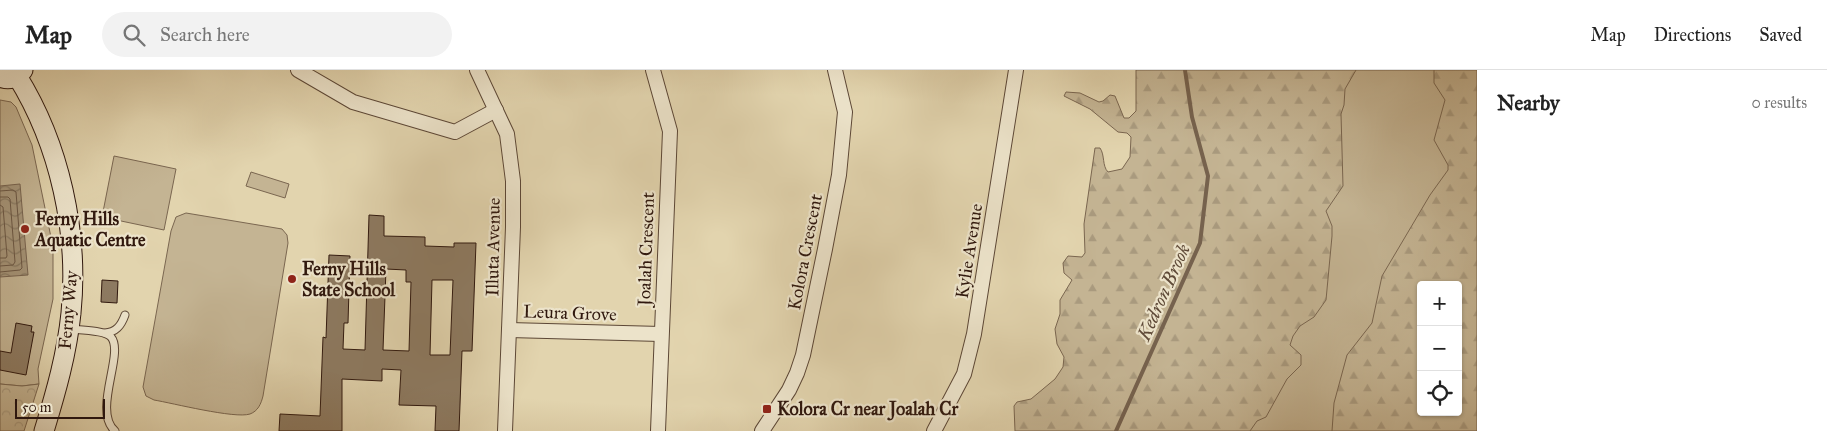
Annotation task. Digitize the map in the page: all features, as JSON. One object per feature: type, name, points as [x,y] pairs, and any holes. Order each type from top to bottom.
[{"type":"street","points":[[298,70],[353,102],[455,132],[496,110]]},
{"type":"street","name":"Illuta Avenue","points":[[477,70],[507,134],[513,181],[505,431]]},
{"type":"street","name":"Joalah Crescent","points":[[653,70],[670,131],[658,431]]},
{"type":"street","name":"Kolora Crescent","points":[[762,431],[789,390],[797,373],[803,355],[815,297],[839,175],[846,112],[835,70]]},
{"type":"street","name":"Kylie Avenue","points":[[934,431],[964,374],[974,334],[1016,70]]},
{"type":"street","name":"Ferny Way","points":[[13,74],[31,98],[52,150],[68,219],[72,260],[72,298],[69,329],[60,376],[44,431]]},
{"type":"street","name":"Leura Grove","points":[[509,330],[661,334]]},
{"type":"lane","points":[[69,329],[111,333],[118,328],[125,315]]},
{"type":"lane","points":[[105,333],[111,338],[114,348],[106,409],[108,422],[115,431]]},
{"type":"green space","points":[[1136,70],[1356,70],[1345,89],[1344,105],[1341,114],[1343,186],[1326,211],[1332,226],[1332,236],[1326,300],[1314,317],[1300,326],[1293,336],[1290,345],[1301,355],[1301,365],[1287,379],[1266,417],[1257,421],[1250,431],[1015,431],[1014,406],[1017,402],[1031,399],[1055,379],[1063,367],[1064,357],[1057,344],[1055,329],[1060,314],[1060,300],[1072,280],[1064,273],[1063,263],[1068,256],[1082,257],[1085,253],[1084,224],[1095,148],[1100,148],[1102,151],[1105,167],[1108,172],[1122,169],[1130,157],[1131,137],[1127,133],[1118,132],[1090,109],[1064,96],[1066,92],[1080,93],[1099,102],[1110,95],[1115,96],[1124,118],[1129,118],[1136,111]]},
{"type":"green space","points":[[1259,70],[1477,70],[1477,431],[1166,431]]},
{"type":"green space","points":[[1434,70],[1477,70],[1477,431],[1332,431],[1334,403],[1347,355],[1372,323],[1382,276],[1430,195],[1448,170],[1448,165],[1434,140],[1445,100],[1434,83]]},
{"type":"green space","name":"Ferny Hills Aquatic Centre","points":[[0,100],[11,102],[16,107],[32,145],[53,247],[53,299],[38,369],[39,384],[22,386],[0,384]]},
{"type":"green space","points":[[114,156],[176,169],[164,230],[102,217]]},
{"type":"green space","points":[[251,172],[289,184],[285,198],[246,186]]},
{"type":"green space","points":[[186,213],[282,229],[287,235],[288,243],[263,396],[259,407],[250,414],[218,413],[154,400],[146,396],[143,387],[171,231],[176,217]]},
{"type":"green space","points":[[0,384],[22,386],[39,384],[24,431],[0,431]]},
{"type":"water","points":[[20,184],[28,275],[0,277],[0,186]]},
{"type":"building","points":[[369,215],[384,216],[384,236],[425,237],[425,246],[454,247],[454,243],[476,243],[472,351],[462,351],[459,431],[435,431],[436,406],[399,405],[401,370],[382,369],[382,381],[342,379],[342,431],[279,431],[280,414],[320,416],[323,337],[326,338],[329,255],[350,256],[348,323],[344,323],[343,349],[365,350]],"holes":[[[386,269],[406,270],[406,282],[411,282],[409,351],[383,350]],[[432,280],[453,280],[450,355],[430,355]]]},
{"type":"building","points":[[102,280],[118,281],[117,303],[101,302]]},
{"type":"building","points":[[16,323],[32,326],[31,332],[34,332],[26,375],[0,370],[0,351],[11,353]]},
{"type":"waterway","name":"Kedron Brook","points":[[1116,431],[1200,243],[1208,176],[1192,117],[1185,70]]},
{"type":"place","name":"Ferny Hills Aquatic Centre","points":[[25,229]]},
{"type":"place","name":"Ferny Hills State School","points":[[292,279]]},
{"type":"place","name":"Kolora Cr near Joalah Cr","points":[[767,409]]}]
